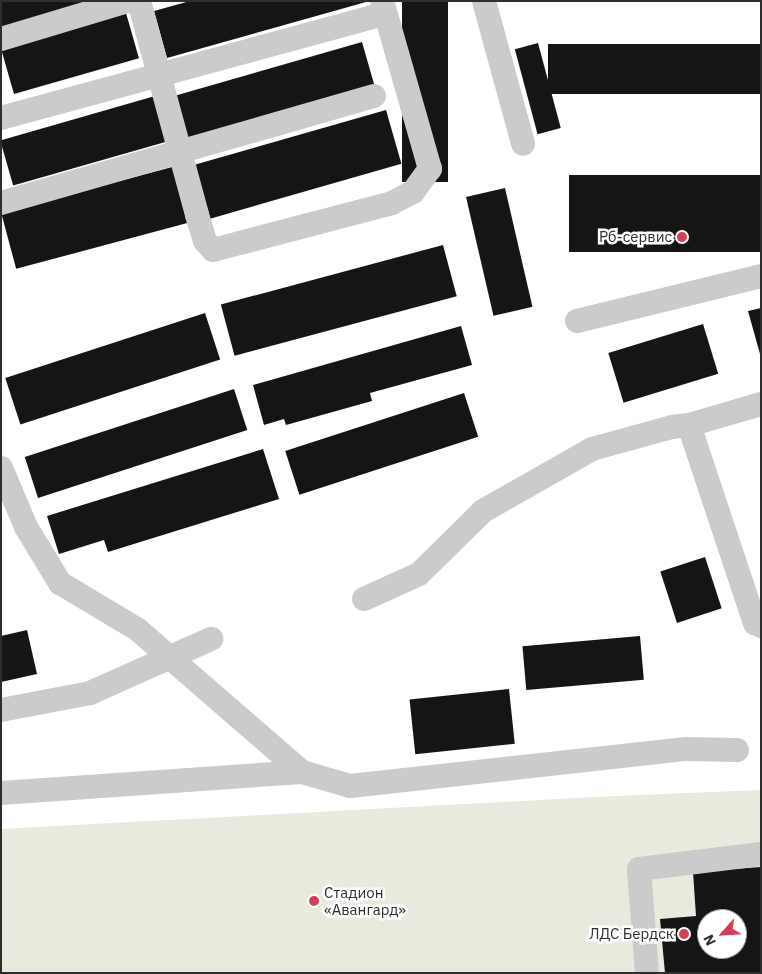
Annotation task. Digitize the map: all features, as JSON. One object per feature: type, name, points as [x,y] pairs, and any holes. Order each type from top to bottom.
[{"type":"street","points":[[1,39],[128,1]]},
{"type":"street","points":[[1,118],[160,74],[383,8],[430,170],[413,192],[392,203],[213,250],[205,241],[160,74],[139,1]]},
{"type":"street","points":[[484,1],[523,144]]},
{"type":"street","points":[[1,203],[374,96]]},
{"type":"street","points":[[577,321],[761,276]]},
{"type":"street","points":[[364,599],[420,574],[483,511],[592,448],[672,427],[689,425],[761,404]]},
{"type":"street","points":[[689,425],[755,623],[761,626]]},
{"type":"street","points":[[1,468],[26,527],[60,583],[137,630],[302,772]]},
{"type":"street","points":[[1,710],[90,693],[211,639]]},
{"type":"street","points":[[1,793],[302,772],[350,786],[686,749],[737,750]]},
{"type":"street","points":[[647,973],[639,869],[761,854]]},
{"type":"shaded area","name":"Стадион «Авангард»","points":[[761,790],[761,973],[1,973],[1,829],[614,796]]},
{"type":"building","points":[[1,1],[117,1],[1,40]]},
{"type":"building","points":[[190,1],[366,2],[167,58],[154,11]]},
{"type":"building","points":[[402,1],[448,1],[448,182],[402,182]]},
{"type":"building","points":[[126,13],[139,58],[14,94],[1,49]]},
{"type":"building","points":[[362,42],[375,86],[182,141],[170,97]]},
{"type":"building","points":[[538,43],[561,128],[538,134],[515,49]]},
{"type":"building","points":[[548,44],[761,44],[761,94],[548,94]]},
{"type":"building","points":[[155,96],[168,141],[13,186],[1,140]]},
{"type":"building","points":[[386,110],[401,164],[210,219],[195,165]]},
{"type":"building","points":[[176,166],[191,222],[16,269],[1,213]]},
{"type":"building","points":[[569,175],[761,175],[761,252],[569,252]]},
{"type":"building","points":[[505,188],[532,307],[493,316],[466,197]]},
{"type":"building","points":[[443,245],[457,296],[235,356],[221,305]]},
{"type":"building","points":[[761,308],[761,354],[760,354],[748,311]]},
{"type":"building","points":[[205,313],[220,360],[20,424],[5,378]]},
{"type":"building","points":[[703,324],[718,374],[624,403],[608,353]]},
{"type":"building","points":[[461,326],[472,365],[370,393],[372,401],[286,425],[284,419],[264,425],[253,385]]},
{"type":"building","points":[[234,389],[247,430],[38,498],[25,457]]},
{"type":"building","points":[[464,393],[478,437],[299,495],[285,451]]},
{"type":"building","points":[[263,449],[279,499],[108,552],[104,540],[59,554],[47,516]]},
{"type":"building","points":[[705,557],[722,608],[677,623],[660,572]]},
{"type":"building","points":[[27,630],[37,674],[1,682],[1,636]]},
{"type":"building","points":[[640,636],[644,680],[526,690],[522,646]]},
{"type":"building","points":[[509,689],[515,744],[415,754],[410,699]]},
{"type":"building","name":"ЛДС Бердск","points":[[761,867],[761,973],[665,973],[660,919],[696,916],[693,872]]},
{"type":"place","name":"Рб-сервис","points":[[682,237]]},
{"type":"place","name":"Стадион «Авангард»","points":[[314,901]]},
{"type":"place","name":"ЛДС Бердск","points":[[684,934]]}]
